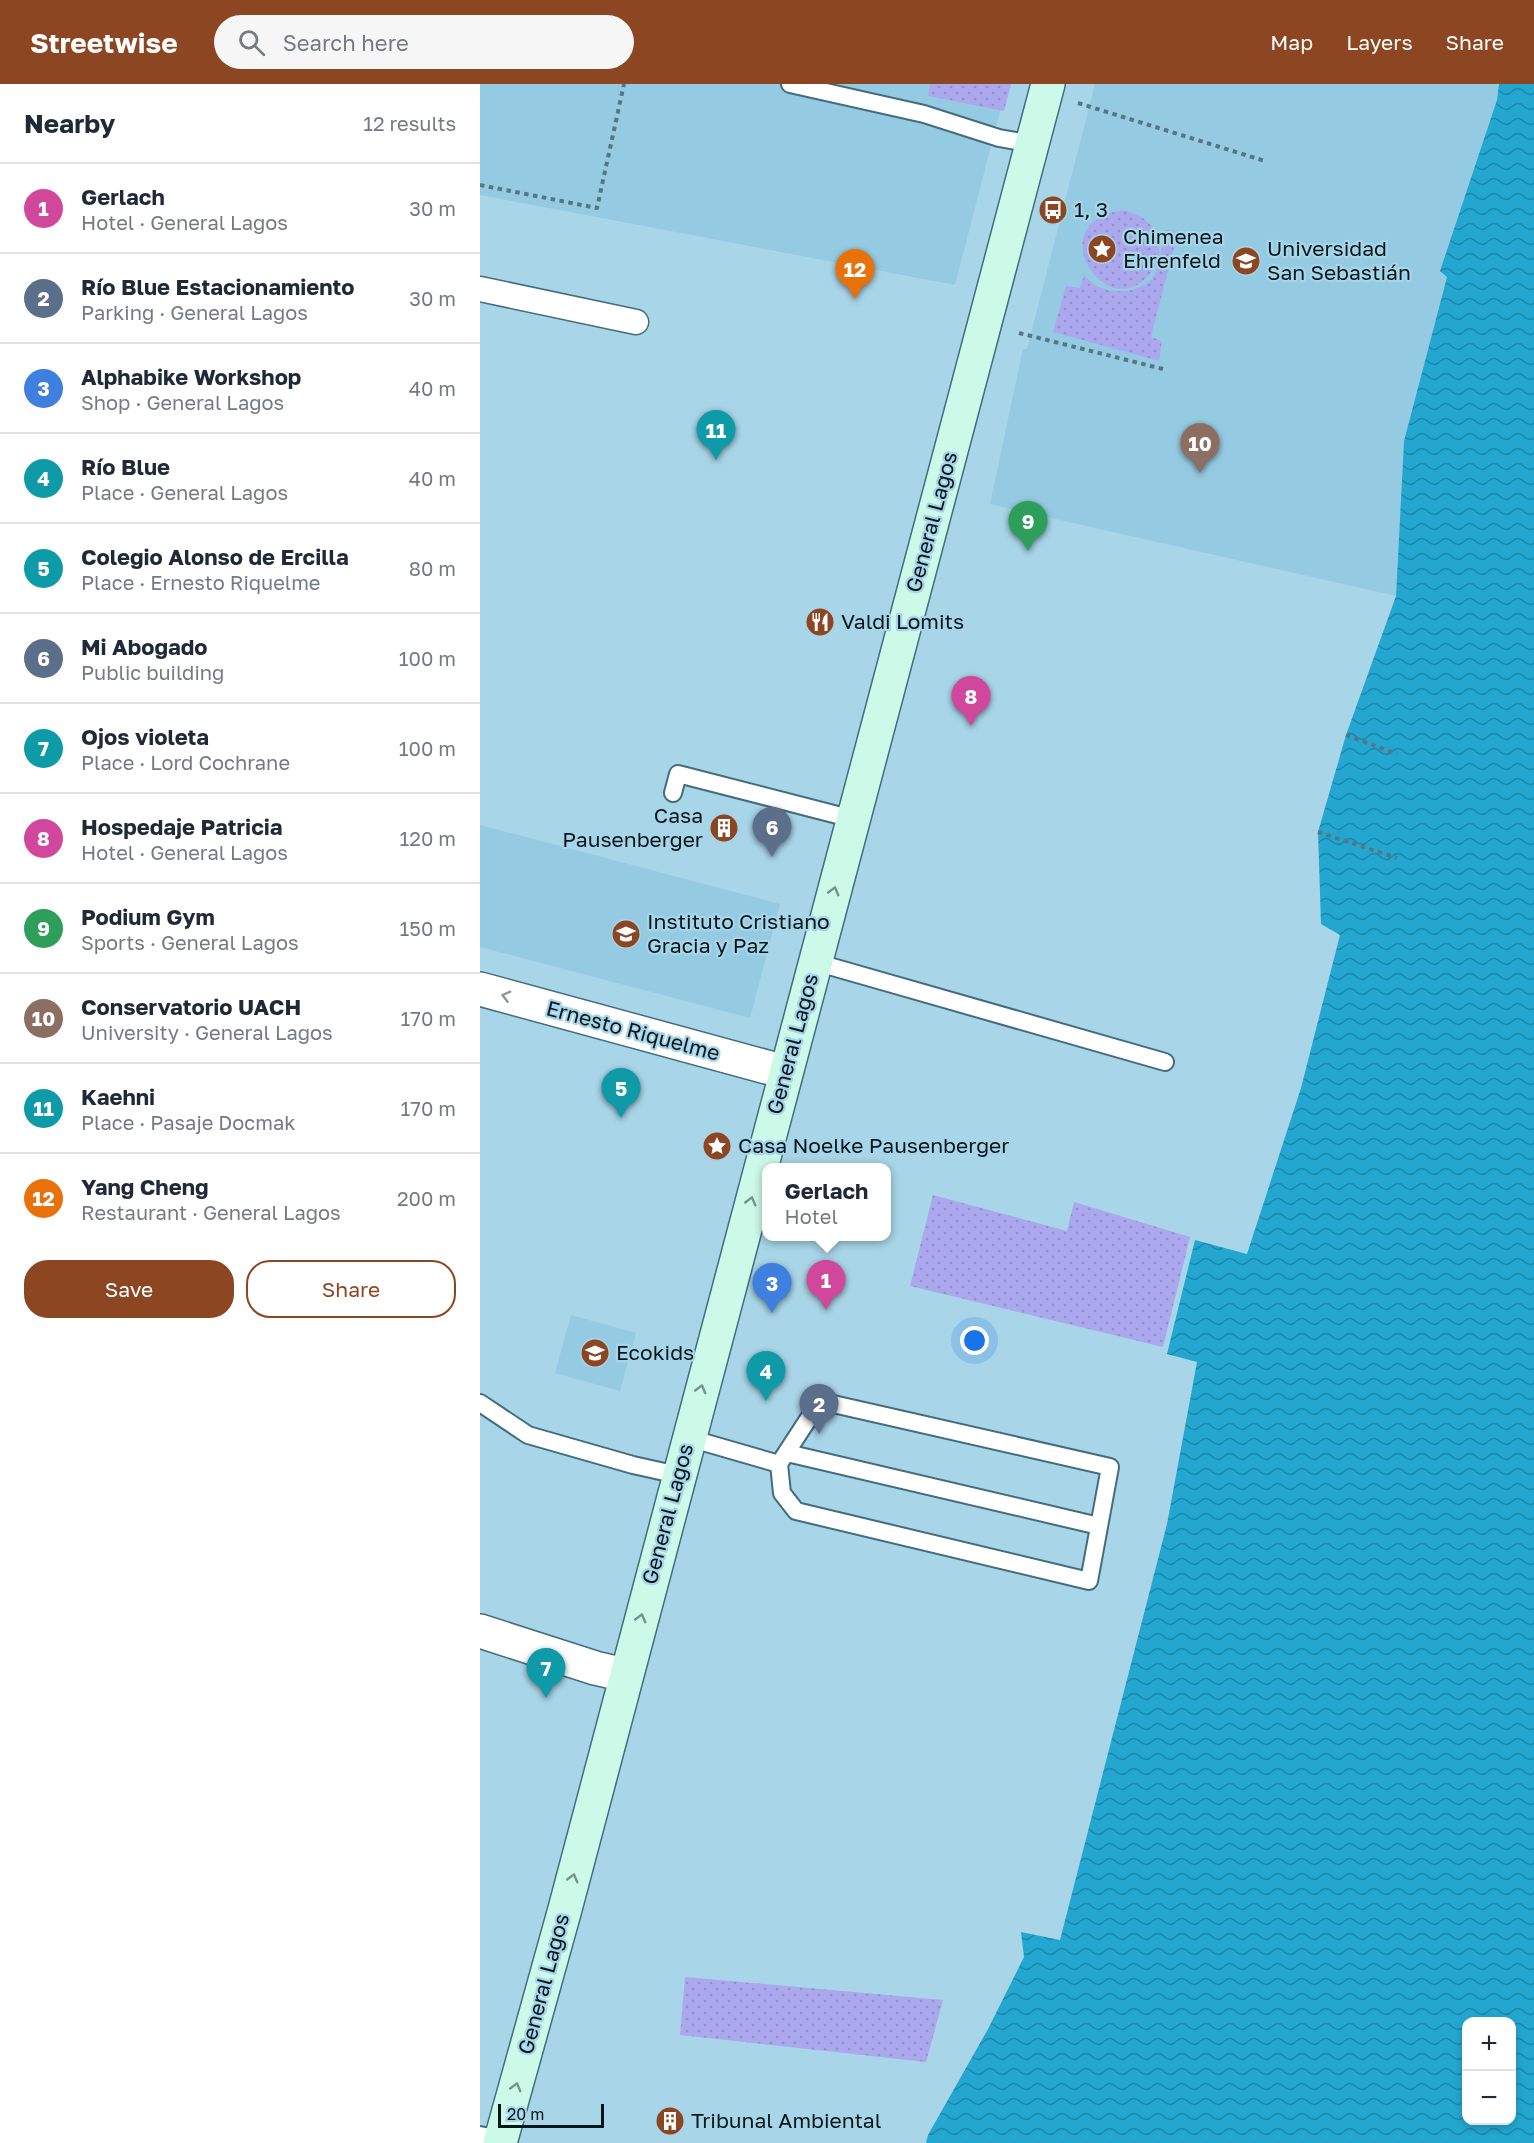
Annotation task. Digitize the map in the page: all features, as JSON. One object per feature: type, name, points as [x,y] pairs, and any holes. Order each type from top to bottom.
[{"type":"main road","name":"General Lagos","points":[[494,2139],[565,1909],[625,1675],[1047,88]]},
{"type":"street","points":[[480,289],[636,322]]},
{"type":"street","name":"Ernesto Riquelme","points":[[480,989],[785,1072]]},
{"type":"street","points":[[480,1630],[595,1668],[625,1675]]},
{"type":"lane","points":[[790,84],[924,114],[999,138],[1032,144]]},
{"type":"lane","points":[[673,793],[678,774],[853,819]]},
{"type":"lane","points":[[815,962],[1165,1062]]},
{"type":"lane","points":[[820,1401],[1110,1467],[1099,1526],[1089,1581],[796,1511],[782,1492],[783,1458],[820,1401]]},
{"type":"lane","points":[[480,1402],[528,1435],[633,1465],[678,1475]]},
{"type":"lane","points":[[689,1438],[1099,1526]]},
{"type":"path","points":[[480,186],[597,208],[624,84]]},
{"type":"path","points":[[1047,88],[1265,161]]},
{"type":"path","points":[[1019,334],[1163,369]]},
{"type":"path","points":[[1346,735],[1397,754]]},
{"type":"path","points":[[1318,832],[1397,858]]},
{"type":"shaded area","points":[[480,84],[1007,84],[955,285],[480,195]]},
{"type":"shaded area","points":[[930,84],[1011,84],[1004,111],[928,96]]},
{"type":"shaded area","name":"Universidad San Sebastián","points":[[1095,84],[1499,84],[1497,100],[1447,276],[1404,441],[1396,596],[990,504],[1023,349],[1027,349]]},
{"type":"shaded area","points":[[1123,210],[1140,216],[1151,226],[1155,231],[1160,256],[1143,280],[1125,289],[1107,285],[1092,272],[1084,254],[1084,236],[1096,220]]},
{"type":"shaded area","points":[[1167,230],[1178,232],[1151,337],[1162,341],[1159,361],[1053,332],[1066,286],[1080,288],[1084,275],[1099,287],[1114,291],[1138,288],[1151,280],[1155,274]]},
{"type":"shaded area","name":"Instituto Cristiano Gracia y Paz","points":[[480,825],[780,904],[750,1018],[480,947]]},
{"type":"shaded area","points":[[933,1195],[1067,1231],[1074,1202],[1190,1237],[1163,1347],[910,1286]]},
{"type":"shaded area","name":"Ecokids","points":[[571,1315],[636,1333],[620,1391],[555,1373]]},
{"type":"shaded area","points":[[685,1977],[943,2000],[926,2062],[680,2035]]},
{"type":"water","points":[[1499,84],[1534,84],[1534,2143],[926,2143],[928,2135],[988,2029],[1024,1957],[1021,1932],[1060,1940],[1167,1524],[1197,1362],[1167,1354],[1195,1240],[1247,1254],[1301,1088],[1340,935],[1321,924],[1318,832],[1346,735],[1396,596],[1404,441],[1447,277],[1440,271],[1497,100]]},
{"type":"place","name":"1, 3","points":[[1053,210]]},
{"type":"place","name":"Chimenea Ehrenfeld","points":[[1102,249]]},
{"type":"place","name":"Universidad San Sebastián","points":[[1246,261]]},
{"type":"place","name":"Yang Cheng","points":[[855,299]]},
{"type":"place","name":"Kaehni","points":[[716,460]]},
{"type":"place","name":"Conservatorio UACH","points":[[1200,473]]},
{"type":"place","name":"Podium Gym","points":[[1028,551]]},
{"type":"place","name":"Valdi Lomits","points":[[820,622]]},
{"type":"place","name":"Hospedaje Patricia","points":[[971,726]]},
{"type":"place","name":"Casa Pausenberger","points":[[724,828]]},
{"type":"place","name":"Mi Abogado","points":[[772,857]]},
{"type":"place","name":"Instituto Cristiano Gracia y Paz","points":[[626,934]]},
{"type":"place","name":"Colegio Alonso de Ercilla","points":[[621,1118]]},
{"type":"place","name":"Casa Noelke Pausenberger","points":[[717,1146]]},
{"type":"place","name":"Gerlach","points":[[826,1310]]},
{"type":"place","name":"Alphabike Workshop","points":[[772,1313]]},
{"type":"place","name":"Ecokids","points":[[595,1353]]},
{"type":"place","name":"Río Blue","points":[[766,1401]]},
{"type":"place","name":"Río Blue Estacionamiento","points":[[819,1434]]},
{"type":"place","name":"Ojos violeta","points":[[546,1698]]},
{"type":"place","name":"Tribunal Ambiental","points":[[670,2121]]}]
